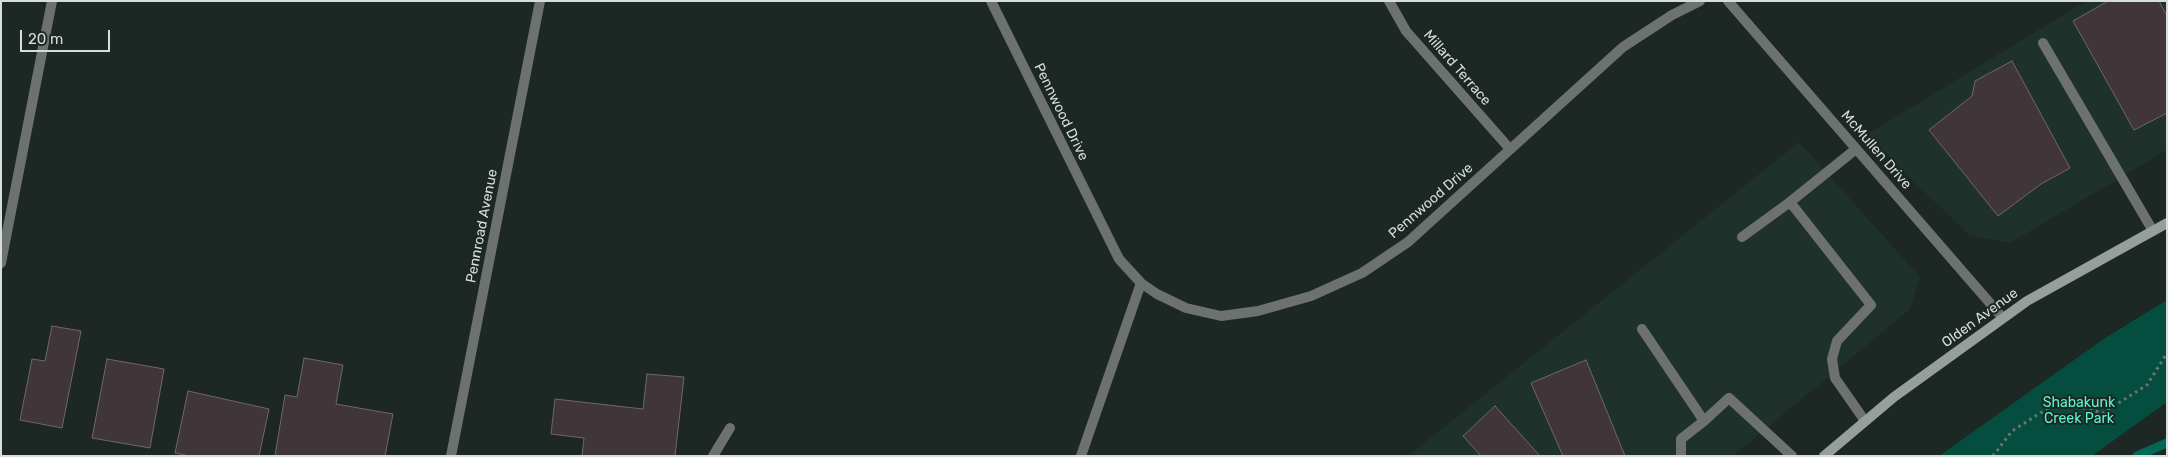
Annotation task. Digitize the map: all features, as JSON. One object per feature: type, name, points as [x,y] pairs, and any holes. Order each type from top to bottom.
[{"type":"main road","name":"Olden Avenue","points":[[1824,456],[1894,397],[2027,300],[2167,223]]},
{"type":"street","points":[[1,263],[52,1]]},
{"type":"street","name":"Pennroad Avenue","points":[[451,456],[540,1]]},
{"type":"street","name":"Pennwood Drive","points":[[991,1],[1118,259],[1141,283],[1157,294],[1186,308],[1221,316],[1258,311],[1312,296],[1362,273],[1408,242],[1623,47],[1672,15],[1700,1]]},
{"type":"street","name":"Millard Terrace","points":[[1389,1],[1406,31],[1510,149]]},
{"type":"street","name":"McMullen Drive","points":[[1728,1],[2002,318]]},
{"type":"street","points":[[2042,43],[2153,231]]},
{"type":"street","points":[[1742,237],[1790,202],[1856,149]]},
{"type":"street","points":[[1790,202],[1871,305],[1837,341],[1832,359],[1836,378],[1865,421]]},
{"type":"street","points":[[1081,456],[1141,283]]},
{"type":"street","points":[[1642,329],[1704,421]]},
{"type":"street","points":[[1681,456],[1681,440],[1729,398],[1792,456]]},
{"type":"street","points":[[713,456],[730,428]]},
{"type":"path","points":[[1994,456],[2012,431],[2053,405],[2072,405],[2103,413],[2147,385],[2167,353]]},
{"type":"shaded area","points":[[2086,1],[2167,1],[2167,150],[2010,243],[1969,235],[1866,135]]},
{"type":"shaded area","points":[[1799,142],[1920,277],[1910,309],[1733,456],[1408,456]]},
{"type":"green space","name":"Shabakunk Creek Park","points":[[2167,300],[2167,402],[2092,456],[1939,456],[2105,338]]},
{"type":"building","points":[[2108,1],[2159,1],[2167,16],[2167,113],[2134,130],[2073,21]]},
{"type":"building","points":[[2012,61],[2070,168],[2041,184],[1998,216],[1929,130],[1972,96],[1975,81]]},
{"type":"building","points":[[52,326],[81,331],[62,428],[20,420],[32,359],[45,361]]},
{"type":"building","points":[[304,358],[343,365],[336,404],[393,414],[385,456],[275,456],[285,395],[297,397]]},
{"type":"building","points":[[107,359],[164,369],[150,448],[92,438]]},
{"type":"building","points":[[1586,360],[1625,456],[1563,456],[1531,383]]},
{"type":"building","points":[[647,374],[684,377],[675,456],[582,456],[584,438],[551,434],[555,399],[643,409]]},
{"type":"building","points":[[188,391],[269,409],[259,456],[190,456],[175,453]]},
{"type":"building","points":[[1495,406],[1540,456],[1481,456],[1463,436]]},
{"type":"waterway","points":[[2137,456],[2167,443]]}]
